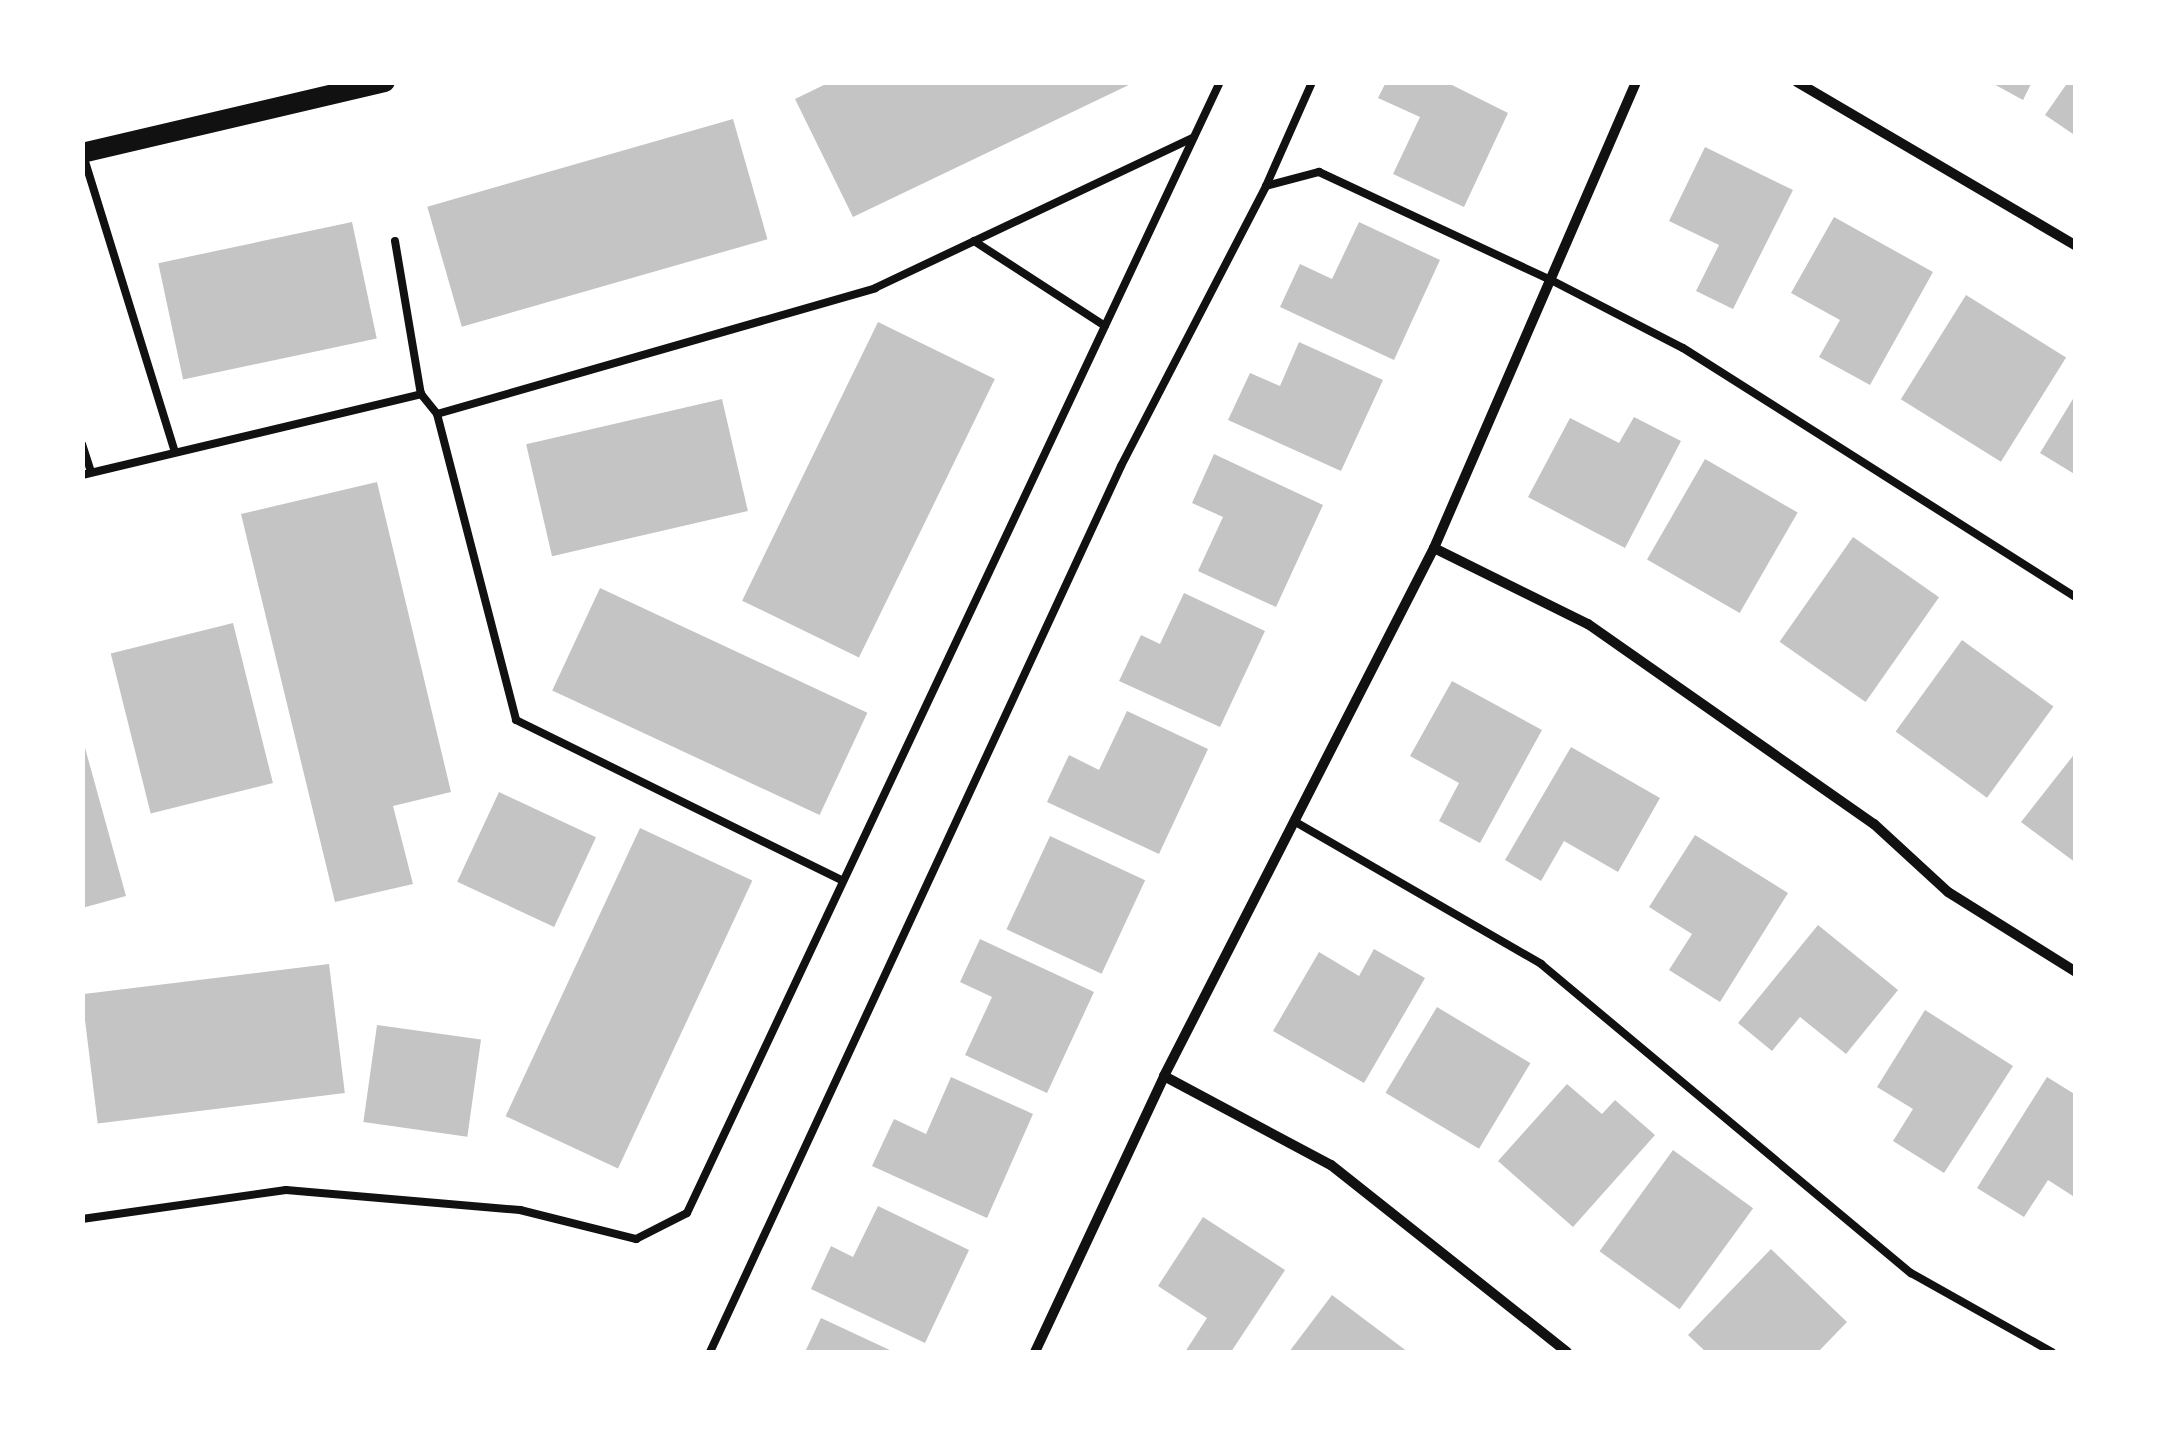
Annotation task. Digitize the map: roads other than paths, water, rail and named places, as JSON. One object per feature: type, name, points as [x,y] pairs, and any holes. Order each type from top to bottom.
[{"type":"main road","points":[[82,154],[385,82]]},
{"type":"street","points":[[1038,1351],[1164,1076],[1299,824],[1434,548],[1636,82]]},
{"type":"street","points":[[1797,82],[2076,246]]},
{"type":"street","points":[[1434,548],[1588,624],[1874,824],[1948,892],[2076,972]]},
{"type":"street","points":[[1164,1076],[1332,1165],[1567,1352]]},
{"type":"lane","points":[[82,1219],[286,1190],[520,1210],[636,1238],[687,1212],[1220,82]]},
{"type":"lane","points":[[710,1352],[1122,466],[1266,186],[1312,82]]},
{"type":"lane","points":[[438,414],[874,288],[1193,138]]},
{"type":"lane","points":[[82,154],[175,452]]},
{"type":"lane","points":[[1266,186],[1319,172],[1551,280],[1683,348],[2076,597]]},
{"type":"lane","points":[[395,241],[421,394],[438,414],[516,720],[843,881]]},
{"type":"lane","points":[[974,242],[1105,326]]},
{"type":"lane","points":[[82,444],[87,473],[421,394]]},
{"type":"lane","points":[[1299,824],[1542,964],[1911,1273],[2052,1352]]}]
